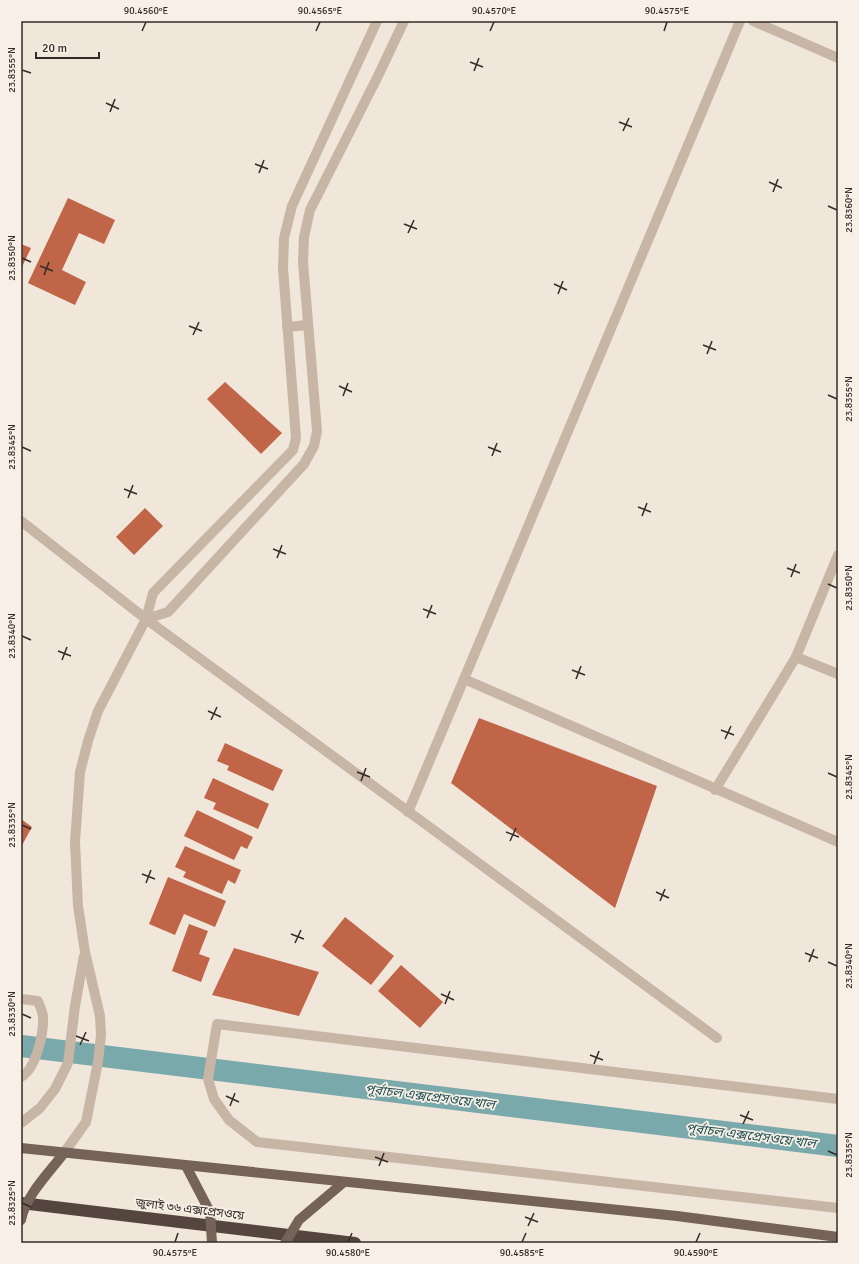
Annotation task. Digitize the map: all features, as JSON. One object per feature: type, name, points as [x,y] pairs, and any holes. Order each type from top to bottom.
[{"type":"highway","name":"জুলাই ৩৬ এক্সপ্রেসওয়ে","points":[[21,1203],[355,1243]]},
{"type":"main road","points":[[21,1148],[677,1216],[838,1237]]},
{"type":"main road","points":[[21,1220],[22,1213],[36,1189],[64,1153]]},
{"type":"main road","points":[[186,1166],[210,1212],[212,1243]]},
{"type":"main road","points":[[285,1243],[299,1220],[344,1182]]},
{"type":"street","points":[[64,1153],[86,1122],[98,1062],[101,1035],[100,1016],[85,952],[78,906],[75,842],[80,772],[88,741],[98,711],[146,619],[153,593],[293,450],[296,438],[283,268],[284,238],[292,206],[377,21]]},
{"type":"street","points":[[146,619],[168,612],[304,464],[314,446],[317,431],[308,325],[304,237],[310,210],[378,76],[404,21]]},
{"type":"street","points":[[408,812],[740,21]]},
{"type":"street","points":[[753,21],[838,58]]},
{"type":"street","points":[[287,327],[308,325]]},
{"type":"street","points":[[21,522],[146,619],[717,1038]]},
{"type":"street","points":[[715,790],[796,657],[838,555]]},
{"type":"street","points":[[796,657],[838,674]]},
{"type":"street","points":[[464,679],[715,790],[838,842]]},
{"type":"street","points":[[21,1123],[40,1108],[55,1089],[68,1063],[75,1006],[85,952]]},
{"type":"street","points":[[21,999],[38,1001],[43,1016],[37,1056],[26,1075],[21,1077]]},
{"type":"street","points":[[838,1099],[217,1024],[208,1079],[214,1099],[229,1120],[257,1142],[838,1208]]},
{"type":"building","points":[[68,198],[115,220],[104,244],[79,233],[62,270],[86,282],[75,305],[28,283]]},
{"type":"building","points":[[21,244],[31,248],[21,269]]},
{"type":"building","points":[[225,382],[282,433],[261,454],[207,399]]},
{"type":"building","points":[[145,508],[163,526],[134,555],[116,537]]},
{"type":"building","points":[[479,718],[657,786],[615,908],[451,783]]},
{"type":"building","points":[[225,743],[283,770],[273,791],[227,770],[229,766],[217,761]]},
{"type":"building","points":[[213,778],[269,804],[258,829],[213,809],[216,803],[204,798]]},
{"type":"building","points":[[197,810],[253,837],[247,849],[241,846],[234,860],[184,836]]},
{"type":"building","points":[[21,819],[32,827],[21,847]]},
{"type":"building","points":[[185,846],[241,870],[235,884],[228,880],[222,894],[183,877],[186,872],[175,867]]},
{"type":"building","points":[[168,877],[226,901],[215,927],[184,914],[175,935],[149,924]]},
{"type":"building","points":[[345,917],[394,956],[371,985],[322,946]]},
{"type":"building","points":[[189,924],[208,931],[199,954],[210,958],[201,982],[172,971]]},
{"type":"building","points":[[234,948],[319,972],[299,1016],[212,995]]},
{"type":"building","points":[[401,965],[443,1002],[420,1028],[378,991]]},
{"type":"waterway","name":"পূর্বাচল এক্সপ্রেসওয়ে খাল","points":[[21,1046],[838,1146]]}]
